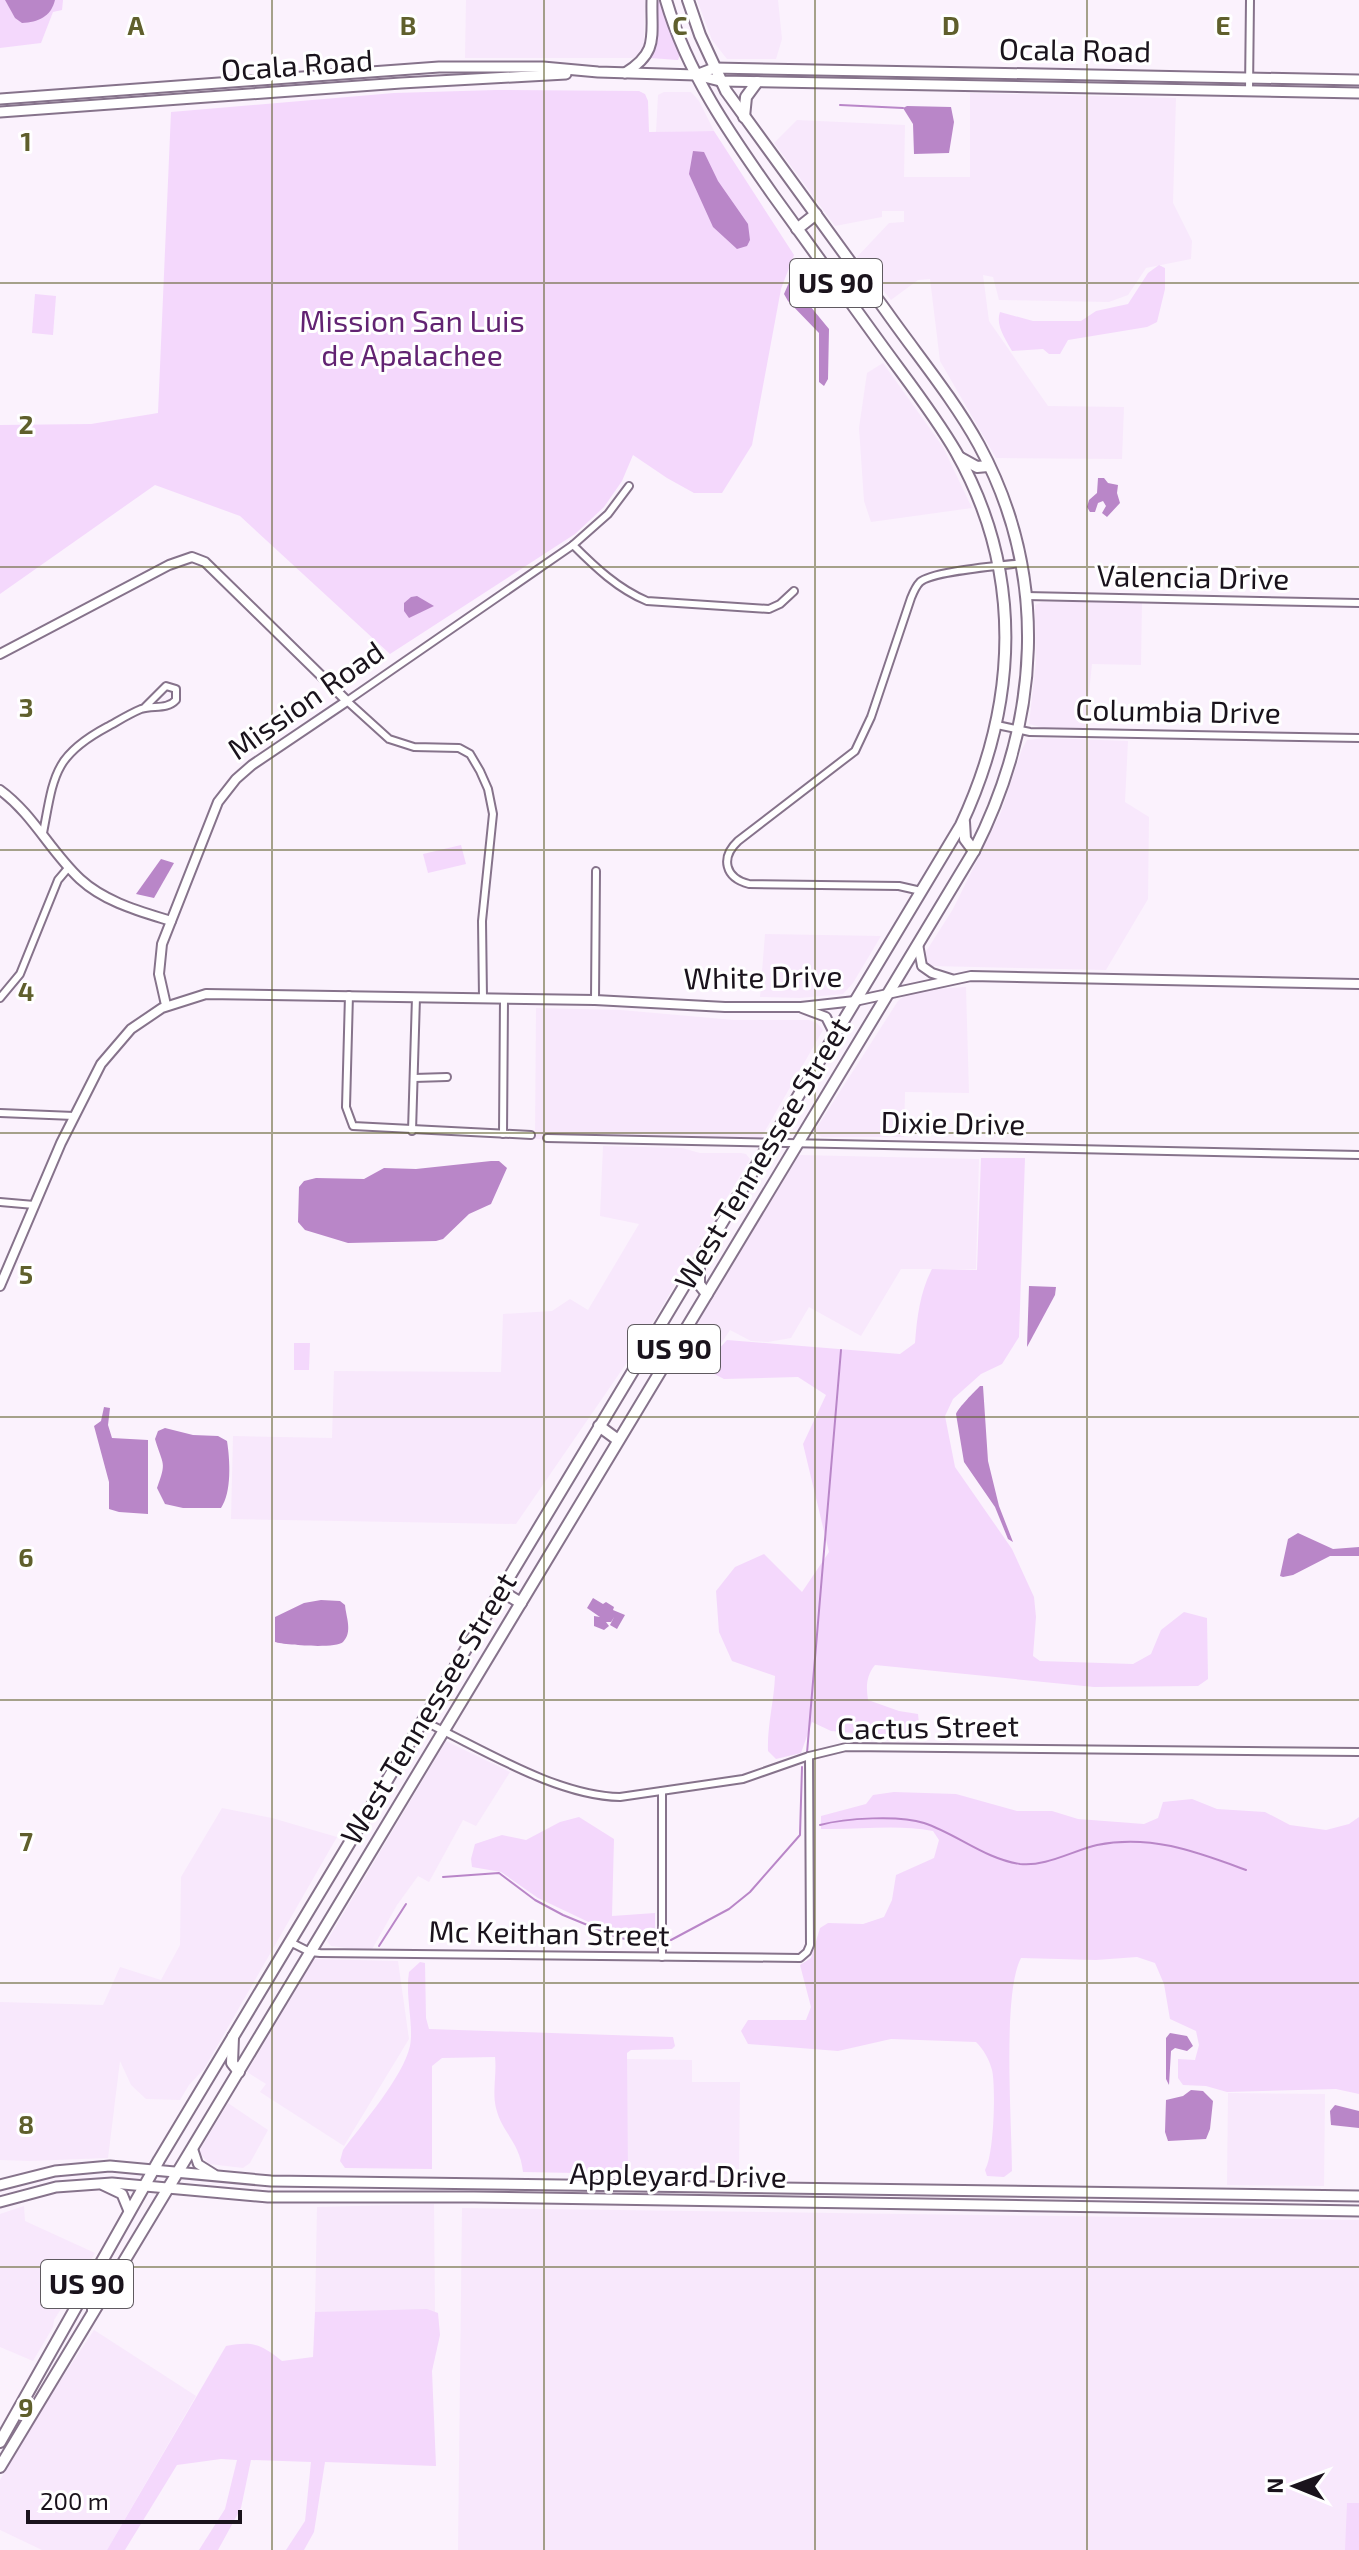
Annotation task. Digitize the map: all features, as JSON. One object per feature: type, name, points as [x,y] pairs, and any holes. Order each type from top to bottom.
[{"type":"main road","points":[[625,73],[644,61],[649,51],[652,0]]},
{"type":"main road","name":"West Tennessee Street","points":[[0,2442],[129,2211],[963,820],[977,790],[997,725],[1006,646],[998,566],[987,525],[958,455],[731,135],[696,75],[666,0]]},
{"type":"main road","name":"West Tennessee Street","points":[[0,2467],[974,851],[998,800],[1019,730],[1029,659],[1026,596],[1008,514],[988,466],[978,444],[938,384],[720,81],[688,0]]},
{"type":"main road","points":[[472,66],[472,80]]},
{"type":"main road","name":"Ocala Road","points":[[0,99],[472,66],[543,72],[696,75],[720,81],[1359,93]]},
{"type":"main road","name":"Ocala Road","points":[[696,75],[714,68],[1359,80]]},
{"type":"main road","name":"Ocala Road","points":[[6,112],[472,80],[543,72]]},
{"type":"main road","points":[[243,81],[245,94]]},
{"type":"main road","points":[[744,117],[746,97],[757,82]]},
{"type":"main road","points":[[6,112],[12,98]]},
{"type":"main road","points":[[797,229],[816,214]]},
{"type":"main road","points":[[919,396],[938,384]]},
{"type":"main road","points":[[958,455],[977,467],[988,466]]},
{"type":"main road","points":[[963,820],[965,839],[974,851]]},
{"type":"main road","points":[[698,1263],[699,1284],[707,1294]]},
{"type":"main road","points":[[599,1426],[618,1440]]},
{"type":"main road","points":[[501,1591],[521,1603]]},
{"type":"main road","points":[[356,1832],[376,1842]]},
{"type":"main road","points":[[234,2035],[232,2063],[239,2072]]},
{"type":"main road","name":"Appleyard Drive","points":[[0,2185],[40,2174],[110,2166],[271,2181],[1359,2196]]},
{"type":"main road","points":[[96,2183],[122,2194],[129,2211]]},
{"type":"main road","name":"Appleyard Drive","points":[[0,2202],[56,2187],[96,2183],[268,2197],[474,2197],[1359,2211]]},
{"type":"main road","points":[[90,2279],[95,2289],[92,2315]]},
{"type":"main road","points":[[15,2415],[17,2437]]},
{"type":"street","points":[[1249,91],[1250,0]]},
{"type":"street","points":[[813,83],[815,70]]},
{"type":"street","name":"Mission Road","points":[[166,1005],[159,963],[162,944],[208,825],[226,791],[252,765],[573,545],[608,514],[629,486]]},
{"type":"street","points":[[573,545],[615,583],[647,601],[769,609],[794,591]]},
{"type":"street","points":[[0,654],[169,565],[192,557],[205,562],[389,739],[414,747],[459,748],[470,754],[488,789],[493,814],[482,921],[483,998]]},
{"type":"street","points":[[921,891],[899,886],[749,884],[734,879],[726,860],[738,841],[855,751],[871,717],[919,582],[944,573],[1021,563]]},
{"type":"street","name":"Valencia Drive","points":[[1026,596],[1359,603]]},
{"type":"street","points":[[43,833],[56,773],[68,753],[103,729],[144,708],[166,686],[178,691],[171,705],[144,708]]},
{"type":"street","name":"Columbia Drive","points":[[997,725],[1019,730],[1068,733],[1359,738]]},
{"type":"street","points":[[0,790],[18,804],[82,881],[104,897],[171,921]]},
{"type":"street","points":[[0,998],[20,974],[58,880],[69,867]]},
{"type":"street","points":[[595,1000],[596,871]]},
{"type":"street","points":[[917,943],[922,966],[951,979]]},
{"type":"street","name":"White Drive","points":[[166,1005],[216,994],[595,1000],[725,1007],[801,1007],[855,1001],[951,979],[998,976],[1359,984]]},
{"type":"street","points":[[349,995],[346,1107],[353,1126],[531,1135]]},
{"type":"street","points":[[412,1131],[416,997]]},
{"type":"street","points":[[503,1134],[504,999]]},
{"type":"street","points":[[0,1286],[74,1116],[110,1052],[131,1029],[166,1005]]},
{"type":"street","points":[[801,1007],[826,1017],[835,1035]]},
{"type":"street","points":[[414,1078],[447,1077]]},
{"type":"street","points":[[0,1113],[74,1116]]},
{"type":"street","name":"Dixie Drive","points":[[547,1138],[1359,1155]]},
{"type":"street","points":[[0,1202],[34,1205]]},
{"type":"street","name":"Cactus Street","points":[[423,1721],[559,1785],[591,1794],[620,1797],[743,1779],[833,1749],[870,1746],[1359,1752]]},
{"type":"street","name":"Mc Keithan Street","points":[[290,1942],[310,1952],[800,1958],[807,1952],[811,1931],[809,1756]]},
{"type":"street","points":[[662,1791],[662,1957]]},
{"type":"street","points":[[193,2149],[201,2167],[226,2178]]},
{"type":"street","points":[[444,2183],[444,2197]]},
{"type":"street","points":[[444,2183],[444,2197]]},
{"type":"street","points":[[474,2197],[475,2183]]},
{"type":"street","points":[[711,2201],[712,2187]]},
{"type":"street","points":[[899,2189],[899,2204]]},
{"type":"street","points":[[1067,2192],[1067,2206]]},
{"type":"street","points":[[1221,2209],[1222,2194]]},
{"type":"street","points":[[1323,2196],[1330,2211]]},
{"type":"shaded area","points":[[5,0],[55,0],[43,18],[22,23],[15,18]]},
{"type":"shaded area","points":[[466,0],[645,0],[644,46],[634,58],[465,58]]},
{"type":"shaded area","points":[[697,0],[778,0],[782,39],[776,59],[727,59],[712,40]]},
{"type":"shaded area","points":[[664,92],[691,92],[714,131],[656,132],[658,95]]},
{"type":"shaded area","points":[[970,93],[1176,98],[1173,203],[1192,241],[1191,259],[1146,268],[1128,295],[1109,302],[999,300],[993,277],[983,275],[989,321],[1048,406],[1124,407],[1122,459],[996,458],[940,361],[930,279],[918,280],[891,300],[857,257],[889,223],[904,222],[904,211],[882,211],[882,217],[835,226],[774,143],[797,120],[905,125],[904,177],[970,177]]},
{"type":"shaded area","points":[[951,107],[954,122],[949,153],[914,154],[913,124],[903,108]]},
{"type":"shaded area","points":[[693,151],[704,152],[718,181],[748,224],[750,240],[747,246],[737,249],[713,227],[689,174]]},
{"type":"shaded area","points":[[791,278],[795,279],[801,295],[829,329],[828,379],[824,386],[819,382],[819,333],[784,294]]},
{"type":"shaded area","points":[[883,363],[943,447],[972,508],[871,522],[864,501],[859,428],[867,373]]},
{"type":"shaded area","points":[[1098,478],[1118,485],[1120,503],[1107,517],[1102,513],[1106,506],[1103,501],[1098,503],[1095,512],[1090,512],[1087,507],[1089,500],[1097,493]]},
{"type":"shaded area","points":[[417,596],[434,606],[409,618],[404,611],[404,603]]},
{"type":"shaded area","points":[[1042,602],[1142,602],[1141,665],[1092,664],[1085,730],[1047,729],[1029,724],[1036,662],[1035,605]]},
{"type":"shaded area","points":[[1027,740],[1128,741],[1125,802],[1149,817],[1148,899],[1106,970],[931,966],[925,953],[953,909],[1001,812],[1022,749]]},
{"type":"shaded area","points":[[161,859],[174,863],[154,898],[136,894]]},
{"type":"shaded area","points":[[765,934],[881,936],[843,994],[800,998],[760,997]]},
{"type":"shaded area","points":[[966,987],[969,1093],[905,1092],[904,1137],[822,1137],[814,1132],[898,1001],[904,996],[935,989]]},
{"type":"shaded area","points":[[536,1008],[621,1010],[734,1020],[809,1020],[823,1030],[761,1138],[535,1139]]},
{"type":"shaded area","points":[[603,1146],[741,1153],[750,1159],[641,1342],[516,1524],[231,1519],[233,1436],[332,1438],[334,1371],[501,1372],[503,1314],[552,1311],[570,1299],[588,1310],[639,1224],[600,1216]]},
{"type":"shaded area","points":[[799,1155],[979,1159],[976,1269],[901,1269],[861,1336],[809,1307],[791,1338],[751,1341],[730,1330],[716,1351],[685,1344]]},
{"type":"shaded area","points":[[499,1161],[507,1168],[491,1204],[469,1214],[443,1239],[348,1243],[305,1230],[298,1222],[299,1187],[304,1181],[316,1178],[364,1179],[384,1168],[416,1169]]},
{"type":"shaded area","points":[[1029,1286],[1056,1287],[1055,1295],[1027,1347]]},
{"type":"shaded area","points":[[983,1386],[988,1461],[999,1506],[1013,1542],[1008,1539],[995,1507],[964,1462],[956,1414]]},
{"type":"shaded area","points":[[104,1407],[110,1408],[108,1425],[112,1438],[148,1440],[148,1514],[109,1509],[109,1482],[94,1426],[101,1421]]},
{"type":"shaded area","points":[[165,1428],[193,1435],[218,1436],[227,1441],[229,1485],[221,1508],[183,1508],[165,1504],[157,1488],[163,1464],[155,1439],[158,1431]]},
{"type":"shaded area","points":[[1298,1533],[1333,1549],[1359,1547],[1359,1556],[1330,1556],[1293,1575],[1280,1576],[1288,1539]]},
{"type":"shaded area","points":[[593,1598],[603,1604],[606,1602],[614,1607],[613,1610],[625,1615],[617,1629],[610,1625],[614,1617],[611,1622],[606,1622],[609,1626],[604,1630],[594,1626],[594,1616],[600,1617],[587,1608]]},
{"type":"shaded area","points":[[340,1601],[345,1605],[348,1629],[343,1642],[321,1646],[275,1642],[275,1617],[304,1603]]},
{"type":"shaded area","points":[[446,1741],[510,1772],[476,1826],[463,1820],[429,1882],[418,1876],[371,1951],[331,1946],[327,1941]]},
{"type":"shaded area","points":[[222,1808],[272,1818],[337,1837],[204,2069],[180,2100],[146,2099],[131,2085],[120,2061],[108,2158],[0,2160],[0,2002],[103,2005],[120,1967],[161,1980],[180,1945],[181,1877]]},
{"type":"shaded area","points":[[314,1959],[398,1961],[409,2039],[344,2146],[260,2092],[266,2084],[247,2072]]},
{"type":"shaded area","points":[[1170,2033],[1187,2036],[1193,2046],[1187,2051],[1175,2048],[1171,2051],[1169,2085],[1166,2079],[1166,2038]]},
{"type":"shaded area","points":[[627,2059],[692,2060],[692,2082],[740,2082],[739,2174],[625,2173]]},
{"type":"shaded area","points":[[1191,2090],[1203,2091],[1213,2101],[1206,2139],[1168,2141],[1165,2132],[1166,2100],[1183,2096]]},
{"type":"shaded area","points":[[1228,2093],[1325,2094],[1324,2186],[1227,2185]]},
{"type":"shaded area","points":[[228,2103],[268,2130],[250,2163],[243,2168],[209,2164],[200,2153]]},
{"type":"shaded area","points":[[1335,2105],[1359,2111],[1359,2128],[1331,2125],[1330,2111]]},
{"type":"shaded area","points":[[434,2204],[435,2314],[315,2312],[317,2207]]},
{"type":"shaded area","points":[[24,2206],[25,2221],[95,2253],[33,2361],[0,2347],[0,2214]]},
{"type":"shaded area","points":[[462,2208],[1359,2220],[1359,2550],[458,2550]]},
{"type":"shaded area","points":[[94,2330],[196,2396],[107,2550],[42,2550],[0,2530],[0,2480]]},
{"type":"green space","points":[[0,0],[63,0],[62,10],[53,12],[41,43],[0,48]]},
{"type":"green space","points":[[655,0],[660,0],[680,55],[678,60],[650,58],[654,50]]},
{"type":"green space","name":"Mission San Luis de Apalachee","points":[[639,91],[645,94],[648,101],[649,132],[714,131],[794,255],[781,289],[752,445],[722,493],[694,493],[633,455],[622,481],[604,507],[575,534],[390,654],[240,516],[155,485],[0,594],[0,425],[91,424],[158,413],[171,112],[394,93]]},
{"type":"green space","points":[[1159,265],[1165,268],[1165,289],[1157,322],[1147,327],[1068,340],[1060,354],[1049,354],[1043,349],[1012,351],[1002,332],[1000,312],[1033,321],[1081,321],[1096,311],[1128,304],[1148,273]]},
{"type":"green space","points":[[35,294],[56,296],[53,335],[32,333]]},
{"type":"green space","points":[[461,845],[466,864],[428,873],[423,854]]},
{"type":"green space","points":[[981,1158],[1025,1158],[1019,1337],[1002,1364],[981,1374],[953,1399],[945,1416],[955,1467],[1012,1549],[1034,1597],[1033,1656],[1040,1661],[1133,1664],[1151,1654],[1161,1630],[1184,1612],[1207,1618],[1208,1679],[1198,1686],[1094,1687],[875,1665],[867,1682],[868,1700],[918,1714],[920,1733],[912,1738],[831,1731],[812,1722],[801,1753],[776,1759],[768,1751],[775,1676],[732,1661],[719,1632],[716,1591],[735,1567],[764,1554],[802,1592],[829,1552],[803,1444],[826,1395],[798,1377],[724,1379],[683,1358],[689,1346],[716,1352],[727,1340],[900,1354],[915,1343],[920,1305],[932,1269],[977,1270]]},
{"type":"green space","points":[[294,1343],[310,1343],[309,1370],[294,1370]]},
{"type":"green space","points":[[894,1792],[956,1794],[1017,1811],[1052,1811],[1078,1819],[1144,1824],[1158,1818],[1163,1802],[1192,1799],[1217,1809],[1265,1812],[1290,1825],[1326,1830],[1349,1824],[1359,1817],[1359,2094],[1336,2089],[1227,2092],[1206,2086],[1183,2085],[1178,2078],[1178,2059],[1195,2060],[1199,2045],[1196,2031],[1170,2019],[1164,1984],[1155,1963],[1137,1957],[1096,1960],[1021,1958],[1015,1976],[1010,2029],[1012,2171],[1004,2177],[987,2176],[985,2170],[992,2137],[993,2079],[988,2058],[976,2042],[891,2039],[838,2051],[748,2044],[741,2031],[748,2020],[806,2020],[811,2007],[800,1965],[811,1958],[820,1928],[828,1923],[863,1924],[884,1917],[892,1900],[896,1875],[934,1858],[939,1840],[933,1831],[821,1829],[821,1816],[866,1804],[873,1795]]},
{"type":"green space","points":[[579,1817],[614,1839],[612,1916],[655,1913],[655,1938],[618,1936],[538,1898],[501,1872],[472,1867],[475,1844],[502,1835],[526,1840],[560,1822]]},
{"type":"green space","points":[[420,1962],[425,1963],[429,2029],[673,2037],[675,2046],[672,2049],[631,2050],[627,2053],[628,2174],[523,2172],[515,2145],[496,2108],[495,2057],[442,2058],[432,2066],[432,2169],[345,2168],[340,2161],[343,2150],[381,2100],[406,2058],[411,2038],[409,1972]]},
{"type":"green space","points":[[427,2309],[438,2313],[440,2335],[432,2371],[436,2466],[325,2462],[314,2532],[304,2550],[286,2550],[305,2521],[311,2462],[251,2460],[241,2508],[218,2550],[199,2550],[225,2509],[237,2460],[177,2465],[125,2550],[107,2550],[226,2346],[256,2345],[282,2361],[313,2357],[315,2312]]},
{"type":"green space","points":[[1347,2503],[1359,2503],[1359,2550],[1345,2550]]},
{"type":"waterway","points":[[840,105],[903,108]]},
{"type":"waterway","points":[[807,1753],[841,1350]]},
{"type":"waterway","points":[[671,1940],[729,1909],[750,1892],[800,1835],[802,1767]]},
{"type":"waterway","points":[[820,1825],[872,1818],[914,1821],[936,1828],[995,1857],[1020,1864],[1049,1861],[1097,1845],[1136,1842],[1192,1851],[1246,1870]]},
{"type":"waterway","points":[[443,1877],[499,1873],[535,1900],[563,1915],[619,1938],[648,1942]]},
{"type":"waterway","points":[[379,1946],[406,1904]]}]
